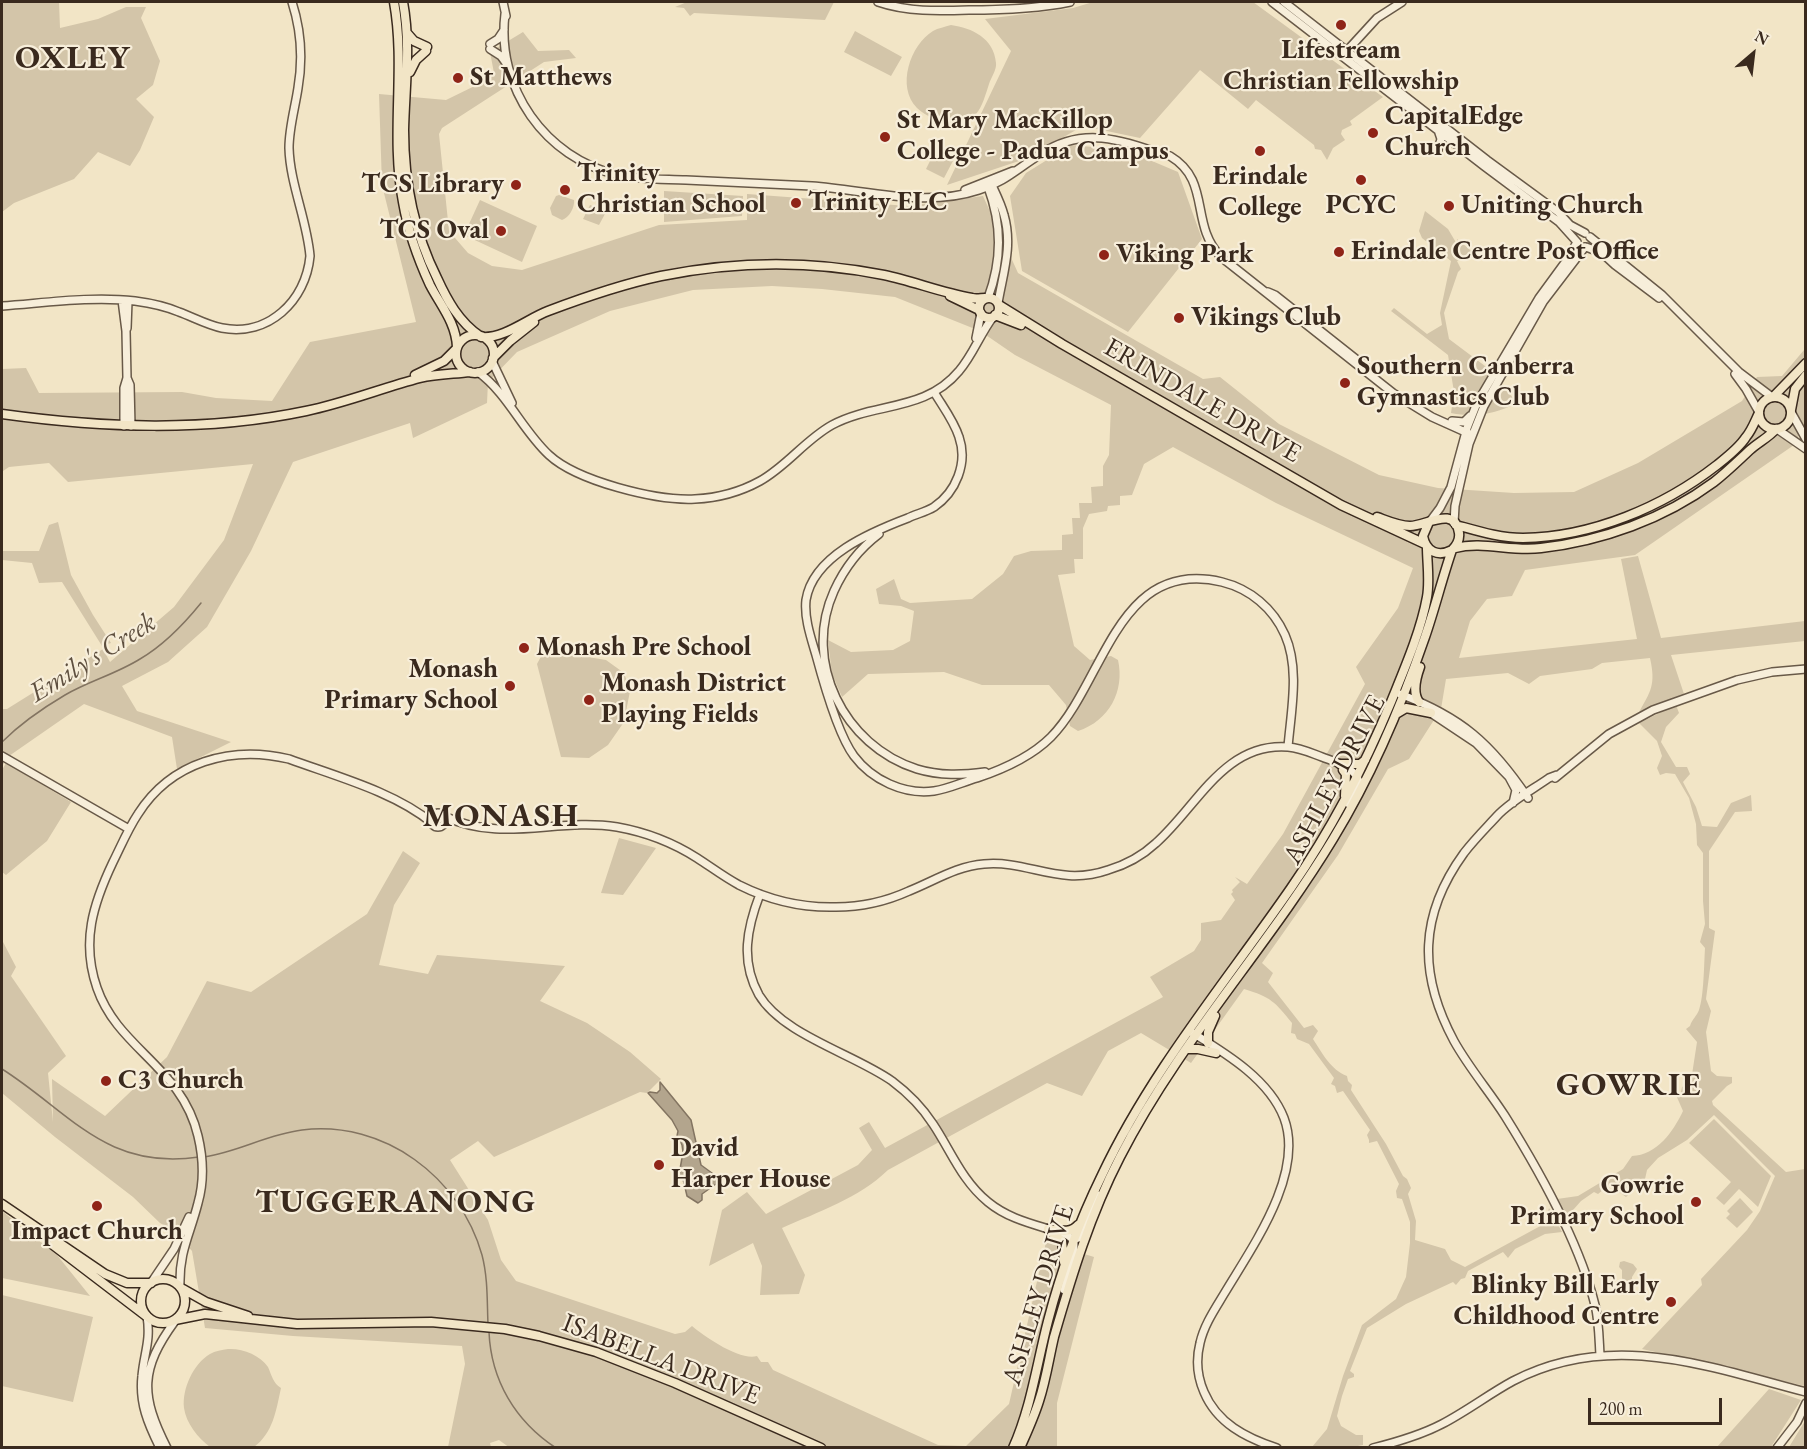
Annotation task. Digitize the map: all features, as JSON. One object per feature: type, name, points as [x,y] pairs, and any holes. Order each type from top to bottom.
[{"type":"main road","points":[[394,2],[402,104]]},
{"type":"main road","points":[[403,2],[408,78]]},
{"type":"main road","points":[[406,33],[427,49],[414,63],[402,104],[397,164],[405,214],[433,290],[454,326],[458,362],[464,369],[474,372]]},
{"type":"main road","points":[[2,414],[127,426],[206,424],[282,416],[344,402],[431,376],[474,372],[486,368],[492,360],[490,344],[472,331],[458,315],[442,290],[423,244],[408,189],[401,114]]},
{"type":"main road","name":"ERINDALE DRIVE","points":[[480,336],[494,336],[594,294],[659,276],[742,265],[800,264],[844,268],[884,275],[972,298],[993,299],[1062,344],[1341,505],[1426,545]]},
{"type":"main road","name":"ERINDALE DRIVE","points":[[933,288],[980,311],[987,317],[994,316],[1010,320],[1062,344]]},
{"type":"main road","points":[[980,311],[980,304],[986,298]]},
{"type":"main road","points":[[994,316],[999,311],[998,304]]},
{"type":"main road","name":"ERINDALE DRIVE","points":[[492,360],[531,324],[560,307]]},
{"type":"main road","points":[[393,386],[444,361],[466,338],[480,336]]},
{"type":"main road","points":[[1806,363],[1762,404],[1745,439],[1717,465],[1669,496],[1623,517],[1574,531],[1522,538],[1491,534],[1441,518],[1430,521],[1424,531],[1426,545],[1441,554],[1473,544],[1502,549],[1539,549],[1568,544],[1632,526],[1676,506],[1713,483],[1776,429],[1786,425],[1795,389],[1806,375]]},
{"type":"main road","points":[[1772,397],[1784,400],[1791,411]]},
{"type":"main road","points":[[1759,412],[1763,424],[1776,429]]},
{"type":"main road","name":"ERINDALE DRIVE","points":[[1322,494],[1400,525],[1415,526],[1430,521]]},
{"type":"main road","points":[[1419,702],[1413,668],[1420,658],[1459,537],[1455,524]]},
{"type":"main road","name":"ASHLEY DRIVE","points":[[1241,965],[1304,885],[1335,837],[1396,714],[1413,668],[1409,654],[1427,600],[1426,545]]},
{"type":"main road","name":"ASHLEY DRIVE","points":[[1013,1448],[1025,1417],[1064,1266],[1083,1217],[1130,1120],[1241,965],[1300,873],[1345,799],[1394,694],[1413,668]]},
{"type":"main road","points":[[1396,714],[1406,708],[1431,712]]},
{"type":"main road","points":[[1345,799],[1346,774],[1341,767],[1360,764],[1365,760]]},
{"type":"main road","name":"ASHLEY DRIVE","points":[[1020,1448],[1040,1399],[1052,1345],[1074,1267],[1085,1235],[1119,1158],[1150,1103],[1186,1049],[1191,1035],[1231,988],[1234,975]]},
{"type":"main road","points":[[1208,1043],[1211,1024],[1231,988]]},
{"type":"main road","points":[[1186,1049],[1196,1048],[1216,1053]]},
{"type":"main road","points":[[2,1204],[67,1257],[146,1316],[160,1323],[175,1321],[183,1312],[186,1305],[184,1294],[180,1287],[167,1279],[151,1283],[127,1283],[105,1274],[18,1216]]},
{"type":"main road","points":[[1048,1230],[1076,1228],[1083,1217]]},
{"type":"main road","points":[[1048,1230],[1063,1244],[1064,1266]]},
{"type":"main road","points":[[146,1316],[141,1305],[141,1298],[144,1290],[151,1283]]},
{"type":"main road","name":"ISABELLA DRIVE","points":[[180,1287],[193,1296],[212,1304],[266,1321]]},
{"type":"main road","name":"ISABELLA DRIVE","points":[[175,1321],[205,1314],[328,1325],[410,1322],[506,1329],[539,1336],[606,1356],[678,1384],[821,1448]]},
{"type":"street","points":[[2,306],[125,300],[169,308],[219,328],[241,329],[264,324],[289,306],[303,286],[309,268],[309,245],[289,150],[301,71],[298,26],[292,2]]},
{"type":"street","points":[[503,2],[508,22],[512,77]]},
{"type":"street","points":[[878,2],[924,11],[1007,10],[1024,5],[1046,6],[1070,2]]},
{"type":"street","points":[[1038,2],[1046,6]]},
{"type":"street","points":[[1272,2],[1347,55]]},
{"type":"street","points":[[1284,2],[1409,103],[1558,212],[1570,225],[1588,235],[1651,285],[1739,372],[1772,397]]},
{"type":"street","points":[[1347,55],[1367,28],[1381,15],[1402,2]]},
{"type":"street","points":[[505,14],[504,30],[508,65],[526,110],[551,141],[584,164],[607,173],[629,177],[813,186],[925,198],[978,191],[1018,170]]},
{"type":"street","points":[[504,30],[490,47],[508,65]]},
{"type":"street","points":[[1409,103],[1438,130],[1559,222],[1580,246],[1602,253],[1676,310],[1735,373],[1759,412]]},
{"type":"street","points":[[1438,130],[1441,139],[1438,150]]},
{"type":"street","points":[[998,304],[1008,249],[998,188],[1003,181],[1053,146],[1084,137],[1116,139],[1161,152],[1186,169],[1194,182],[1205,232],[1214,250],[1265,291],[1275,295],[1398,394],[1470,432]]},
{"type":"street","points":[[954,195],[1003,181]]},
{"type":"street","points":[[989,184],[999,200]]},
{"type":"street","points":[[986,298],[996,276],[999,248],[995,208],[989,184]]},
{"type":"street","points":[[978,191],[985,194],[995,208]]},
{"type":"street","points":[[1430,521],[1451,487],[1460,452],[1480,404],[1539,297],[1569,257],[1579,235],[1588,235]]},
{"type":"street","points":[[1452,424],[1464,422],[1480,404],[1543,302],[1591,243],[1588,235]]},
{"type":"street","points":[[125,300],[127,378],[130,386],[127,426]]},
{"type":"street","points":[[972,352],[980,326],[980,311]]},
{"type":"street","points":[[474,372],[491,382],[549,455],[565,467],[585,478],[659,496],[697,499],[737,492],[757,483],[823,431],[843,419],[873,410],[907,404],[934,392],[960,370],[994,316]]},
{"type":"street","points":[[492,360],[519,419]]},
{"type":"street","points":[[934,392],[959,436],[962,454],[960,473],[950,491],[940,503],[927,511],[889,526],[835,555],[824,564],[808,590],[806,605],[811,638],[822,678],[847,746],[862,766],[882,781],[911,791],[935,791],[1013,764],[1038,748],[1062,724],[1117,627],[1135,605],[1161,588],[1192,579],[1221,582],[1244,590],[1263,603],[1280,623],[1287,638],[1293,664],[1288,747]]},
{"type":"street","points":[[1791,411],[1806,439]]},
{"type":"street","points":[[1452,424],[1459,437],[1460,452]]},
{"type":"street","points":[[1776,429],[1806,449]]},
{"type":"street","points":[[1455,524],[1455,506],[1470,432]]},
{"type":"street","points":[[1454,474],[1463,472]]},
{"type":"street","points":[[889,526],[864,546],[842,574],[827,610],[823,635],[824,659],[831,688],[842,711],[862,736],[900,762],[926,771],[951,774],[1000,769]]},
{"type":"street","points":[[811,638],[823,635]]},
{"type":"street","points":[[1494,820],[1609,734],[1641,716],[1705,690],[1788,669],[1806,669]]},
{"type":"street","points":[[1394,694],[1431,712],[1476,743],[1524,786],[1536,787]]},
{"type":"street","points":[[1403,698],[1419,702],[1464,726],[1495,753],[1525,797]]},
{"type":"street","points":[[418,811],[440,813],[459,823],[501,830],[581,825],[614,826],[681,848],[731,881],[760,894],[801,905],[842,907],[890,898],[962,867],[976,864],[1009,864],[1068,876],[1105,871],[1133,860],[1155,844],[1219,773],[1235,760],[1260,749],[1288,747],[1322,757],[1357,775],[1366,771],[1384,741]]},
{"type":"street","points":[[180,1287],[181,1254],[194,1210],[201,1174],[200,1142],[194,1120],[180,1092],[167,1075],[110,1015],[102,1002],[92,972],[90,931],[95,904],[138,813],[152,795],[178,774],[212,759],[240,754],[289,759],[393,798],[418,811],[437,826],[459,823]]},
{"type":"street","points":[[2,756],[129,829]]},
{"type":"street","points":[[951,774],[953,785]]},
{"type":"street","points":[[1335,837],[1359,781],[1357,775]]},
{"type":"street","points":[[1557,775],[1554,780],[1513,803],[1474,840],[1460,859],[1440,897],[1428,938],[1429,973],[1439,1008],[1454,1040],[1522,1143],[1559,1215],[1593,1298],[1600,1355]]},
{"type":"street","points":[[1511,776],[1516,790],[1513,803]]},
{"type":"street","points":[[432,823],[434,814]]},
{"type":"street","points":[[443,825],[444,816]]},
{"type":"street","points":[[760,894],[749,926],[746,947],[750,972],[758,993],[765,1003],[789,1025],[872,1069],[903,1089],[928,1116],[966,1180],[988,1202],[1011,1217],[1074,1240],[1082,1233],[1106,1177],[1119,1158]]},
{"type":"street","points":[[1191,1035],[1225,1053],[1254,1078],[1278,1106],[1287,1128],[1289,1155],[1285,1174],[1262,1229],[1203,1331],[1198,1354],[1199,1377],[1206,1398],[1222,1419],[1243,1434],[1278,1448]]},
{"type":"street","points":[[1191,1035],[1216,1053],[1237,1064]]},
{"type":"street","points":[[151,1283],[182,1236],[194,1210]]},
{"type":"street","points":[[1052,1345],[1053,1328],[1074,1254],[1074,1240]]},
{"type":"street","points":[[146,1316],[149,1340],[142,1377],[142,1403],[150,1429],[160,1448]]},
{"type":"street","points":[[167,1448],[151,1414],[148,1380],[155,1351],[175,1321]]},
{"type":"street","points":[[1374,1448],[1395,1443],[1442,1424],[1533,1371],[1600,1355],[1643,1355],[1674,1359],[1806,1392]]},
{"type":"street","points":[[1777,1448],[1797,1422],[1806,1403]]},
{"type":"shaded area","points":[[59,2],[60,28],[98,19],[126,7],[146,7],[141,18],[160,61],[153,85],[136,99],[154,117],[140,150],[130,166],[98,152],[74,179],[14,203],[2,212],[2,3]]},
{"type":"shaded area","points":[[687,2],[834,2],[825,20],[694,13],[690,16],[684,8],[675,7]]},
{"type":"shaded area","points":[[1093,2],[1253,2],[1383,97],[1350,121],[1352,125],[1342,130],[1341,134],[1345,140],[1333,148],[1327,160],[1321,150],[1315,149],[1314,145],[1256,100],[1248,109],[1200,70],[1140,138],[1083,126],[1025,159],[947,185],[1011,51],[985,19],[1073,8]]},
{"type":"shaded area","points":[[951,25],[981,36],[991,47],[996,63],[995,71],[976,114],[962,122],[954,123],[938,120],[923,113],[911,99],[907,89],[909,67],[918,46],[935,30]]},
{"type":"shaded area","points":[[855,31],[902,57],[891,76],[844,52]]},
{"type":"shaded area","points":[[523,32],[538,51],[569,50],[576,58],[544,62],[442,128],[439,134],[449,231],[468,253],[492,266],[522,270],[659,225],[747,220],[747,194],[908,206],[983,196],[1018,273],[1203,379],[1220,377],[1279,424],[1379,475],[1438,488],[1514,493],[1574,492],[1638,463],[1742,401],[1757,377],[1782,376],[1805,351],[1805,423],[1794,445],[1635,555],[1525,570],[1512,596],[1487,599],[1470,621],[1459,658],[1637,639],[1621,559],[1638,556],[1661,638],[1805,621],[1805,641],[1671,655],[1684,694],[1638,714],[1651,688],[1650,658],[1602,663],[1592,669],[1540,676],[1529,684],[1508,673],[1446,679],[1441,709],[1409,759],[1388,769],[1338,855],[1262,963],[1273,973],[1268,982],[1304,1028],[1313,1025],[1318,1031],[1313,1039],[1332,1065],[1347,1076],[1352,1085],[1351,1090],[1407,1179],[1411,1188],[1408,1194],[1416,1221],[1415,1240],[1445,1249],[1451,1260],[1465,1267],[1544,1224],[1549,1208],[1562,1232],[1545,1234],[1515,1249],[1508,1258],[1503,1252],[1468,1271],[1465,1278],[1456,1285],[1453,1282],[1406,1304],[1367,1328],[1350,1371],[1354,1377],[1348,1379],[1337,1416],[1341,1426],[1356,1435],[1363,1435],[1363,1445],[1347,1448],[1312,1447],[1327,1429],[1362,1325],[1396,1299],[1406,1277],[1410,1222],[1402,1199],[1397,1198],[1396,1191],[1399,1184],[1377,1141],[1369,1143],[1367,1135],[1370,1130],[1343,1091],[1337,1093],[1335,1086],[1331,1084],[1334,1078],[1309,1044],[1297,1039],[1295,1034],[1291,1033],[1292,1023],[1276,1005],[1267,998],[1244,989],[1191,1063],[1141,1033],[1108,1051],[1082,1096],[1047,1083],[888,1170],[864,1189],[782,1228],[805,1275],[799,1294],[760,1295],[762,1266],[753,1243],[709,1266],[722,1210],[747,1192],[766,1214],[858,1165],[872,1150],[859,1128],[869,1122],[885,1148],[1163,997],[1150,977],[1194,951],[1201,940],[1201,923],[1221,920],[1235,900],[1231,894],[1232,890],[1240,882],[1235,877],[1247,884],[1283,834],[1365,684],[1356,667],[1398,608],[1413,568],[1276,503],[1173,447],[1144,464],[1132,495],[1120,496],[1120,505],[1108,506],[1107,511],[1089,514],[1083,528],[1083,559],[1074,559],[1075,573],[1058,575],[1074,646],[1090,660],[1111,656],[1118,660],[1120,672],[1117,693],[1106,712],[1098,720],[1078,731],[1070,726],[1066,705],[1049,685],[982,685],[944,672],[868,674],[842,697],[832,674],[828,640],[851,652],[893,650],[910,641],[914,611],[901,606],[879,604],[876,589],[894,579],[901,599],[910,603],[972,599],[1003,574],[1014,556],[1031,551],[1062,550],[1062,535],[1073,534],[1072,518],[1080,518],[1079,503],[1092,503],[1091,487],[1103,486],[1103,466],[1109,455],[1111,405],[1015,355],[980,331],[895,297],[772,286],[693,290],[610,311],[517,352],[488,382],[487,403],[413,438],[410,423],[293,462],[251,551],[207,627],[168,662],[122,686],[137,711],[231,742],[177,769],[172,737],[84,704],[9,756],[2,766],[2,709],[7,709],[103,649],[110,662],[174,607],[224,540],[253,464],[68,482],[49,463],[9,467],[3,471],[2,369],[26,368],[39,393],[182,392],[216,398],[272,401],[310,342],[416,322],[382,185],[379,94],[446,100],[489,79],[494,73],[490,52]]},
{"type":"shaded area","name":"Viking Park","points":[[1071,145],[1126,150],[1178,172],[1202,239],[1128,332],[1022,271],[1010,196],[1026,173]]},
{"type":"shaded area","points":[[936,149],[954,159],[944,178],[926,169]]},
{"type":"shaded area","points":[[664,191],[743,196],[742,216],[664,222]]},
{"type":"shaded area","points":[[556,196],[574,200],[571,212],[562,220],[552,215],[550,208]]},
{"type":"shaded area","name":"TCS Oval","points":[[480,200],[537,226],[522,262],[464,235]]},
{"type":"shaded area","points":[[590,205],[606,212],[599,225],[583,219]]},
{"type":"shaded area","points":[[1425,211],[1448,229],[1458,246],[1457,239],[1475,254],[1457,261],[1461,269],[1444,313],[1449,339],[1489,369],[1517,403],[1509,407],[1477,415],[1451,413],[1454,392],[1448,355],[1391,311],[1394,308],[1427,334],[1442,325],[1440,313],[1451,261],[1422,238],[1419,231]]},
{"type":"shaded area","points":[[58,522],[71,575],[111,643],[102,646],[62,582],[39,583],[32,563],[2,560],[2,551],[39,551],[49,525]]},
{"type":"shaded area","points":[[547,645],[582,656],[606,660],[624,673],[630,691],[624,722],[608,745],[589,758],[561,757],[537,664]]},
{"type":"shaded area","points":[[1676,705],[1679,713],[1666,727],[1661,742],[1676,767],[1687,767],[1690,774],[1683,782],[1696,807],[1702,826],[1717,827],[1731,803],[1751,795],[1752,811],[1735,812],[1709,851],[1709,928],[1715,931],[1706,999],[1711,1011],[1706,1032],[1711,1071],[1717,1076],[1732,1077],[1732,1083],[1712,1101],[1713,1105],[1786,1172],[1805,1169],[1805,1386],[1642,1349],[1702,1285],[1701,1279],[1747,1230],[1760,1211],[1775,1176],[1714,1115],[1687,1140],[1658,1158],[1647,1170],[1645,1179],[1626,1197],[1609,1185],[1598,1194],[1594,1192],[1581,1201],[1566,1218],[1557,1199],[1578,1196],[1623,1169],[1632,1156],[1649,1152],[1663,1141],[1683,1111],[1676,1095],[1691,1081],[1697,1042],[1686,1029],[1698,1012],[1703,988],[1705,948],[1700,942],[1705,924],[1703,853],[1697,845],[1696,824],[1689,798],[1675,774],[1660,775],[1657,768],[1662,756],[1657,741],[1639,723]]},
{"type":"shaded area","points":[[6,763],[71,802],[47,841],[6,875],[2,872],[2,770]]},
{"type":"shaded area","points":[[619,838],[656,848],[623,895],[601,893]]},
{"type":"shaded area","points":[[403,851],[420,863],[394,905],[379,965],[428,974],[437,955],[565,966],[540,1001],[587,1023],[630,1052],[661,1079],[647,1093],[640,1092],[494,1157],[478,1141],[450,1160],[488,1220],[501,1260],[516,1281],[675,1334],[685,1332],[692,1326],[732,1352],[750,1357],[757,1356],[761,1362],[768,1362],[773,1370],[938,1445],[966,1446],[1009,1404],[1046,1242],[1094,1257],[1057,1403],[1057,1446],[1059,1447],[510,1448],[499,1440],[490,1443],[491,1447],[448,1447],[465,1364],[462,1346],[293,1336],[205,1328],[192,1251],[174,1231],[160,1223],[133,1197],[2,1093],[2,940],[16,967],[11,976],[66,1056],[48,1073],[53,1122],[52,1079],[105,1116],[167,1057],[207,981],[251,992],[367,914]]},
{"type":"shaded area","points":[[660,1082],[691,1120],[701,1165],[716,1176],[716,1184],[702,1194],[702,1200],[698,1203],[687,1196],[683,1179],[679,1175],[683,1152],[677,1136],[678,1131],[672,1120],[648,1093],[657,1093],[660,1090]]},
{"type":"shaded area","points":[[1714,1119],[1771,1176],[1758,1207],[1739,1189],[1724,1205],[1716,1198],[1731,1182],[1689,1143]]},
{"type":"shaded area","points":[[1740,1198],[1753,1212],[1737,1228],[1726,1218],[1730,1214],[1727,1211]]},
{"type":"shaded area","points":[[2,1211],[57,1255],[90,1296],[2,1278]]},
{"type":"shaded area","points":[[1620,1262],[1633,1264],[1637,1269],[1629,1288],[1622,1285],[1622,1270],[1619,1267]]},
{"type":"shaded area","points":[[2,1295],[93,1317],[73,1402],[2,1386]]},
{"type":"shaded area","points":[[228,1349],[245,1351],[256,1356],[265,1363],[274,1382],[281,1388],[270,1428],[254,1447],[210,1447],[193,1430],[185,1414],[185,1393],[194,1370],[210,1354]]},
{"type":"shaded area","points":[[1769,1389],[1801,1400],[1771,1447],[1717,1447]]},
{"type":"shaded area","points":[[1805,1421],[1805,1447],[1789,1447]]},
{"type":"waterway","name":"Emily's Creek","points":[[2,742],[48,705],[122,669],[149,653],[173,634],[201,603]]},
{"type":"waterway","points":[[2,1069],[91,1134],[114,1147],[139,1155],[167,1159],[199,1157]]},
{"type":"waterway","points":[[204,1157],[289,1132],[332,1129],[362,1134],[389,1145],[415,1160],[437,1179],[456,1201],[471,1227],[484,1264],[488,1324]]},
{"type":"waterway","points":[[489,1332],[495,1367],[508,1398],[529,1425],[556,1448]]},
{"type":"place","name":"Lifestream Christian Fellowship","points":[[1341,25]]},
{"type":"place","name":"St Matthews","points":[[458,78]]},
{"type":"place","name":"CapitalEdge Church","points":[[1373,133]]},
{"type":"place","name":"St Mary MacKillop College - Padua Campus","points":[[885,137]]},
{"type":"place","name":"Erindale College","points":[[1260,151]]},
{"type":"place","name":"PCYC","points":[[1361,180]]},
{"type":"place","name":"TCS Library","points":[[516,185]]},
{"type":"place","name":"Trinity Christian School","points":[[565,190]]},
{"type":"place","name":"Trinity ELC","points":[[796,203]]},
{"type":"place","name":"Uniting Church","points":[[1449,206]]},
{"type":"place","name":"TCS Oval","points":[[501,231]]},
{"type":"place","name":"Erindale Centre Post Office","points":[[1339,252]]},
{"type":"place","name":"Viking Park","points":[[1104,255]]},
{"type":"place","name":"Vikings Club","points":[[1179,318]]},
{"type":"place","name":"Southern Canberra Gymnastics Club","points":[[1345,383]]},
{"type":"place","name":"Monash Pre School","points":[[524,648]]},
{"type":"place","name":"Monash Primary School","points":[[510,686]]},
{"type":"place","name":"Monash District Playing Fields","points":[[589,700]]},
{"type":"place","name":"C3 Church","points":[[106,1081]]},
{"type":"place","name":"David Harper House","points":[[659,1165]]},
{"type":"place","name":"Gowrie Primary School","points":[[1696,1202]]},
{"type":"place","name":"Impact Church","points":[[97,1206]]},
{"type":"place","name":"Blinky Bill Early Childhood Centre","points":[[1671,1302]]},
{"type":"district","name":"OXLEY","points":[[73,59]]},
{"type":"district","name":"MONASH","points":[[501,817]]},
{"type":"district","name":"GOWRIE","points":[[1629,1086]]},
{"type":"district","name":"TUGGERANONG","points":[[396,1203]]}]
